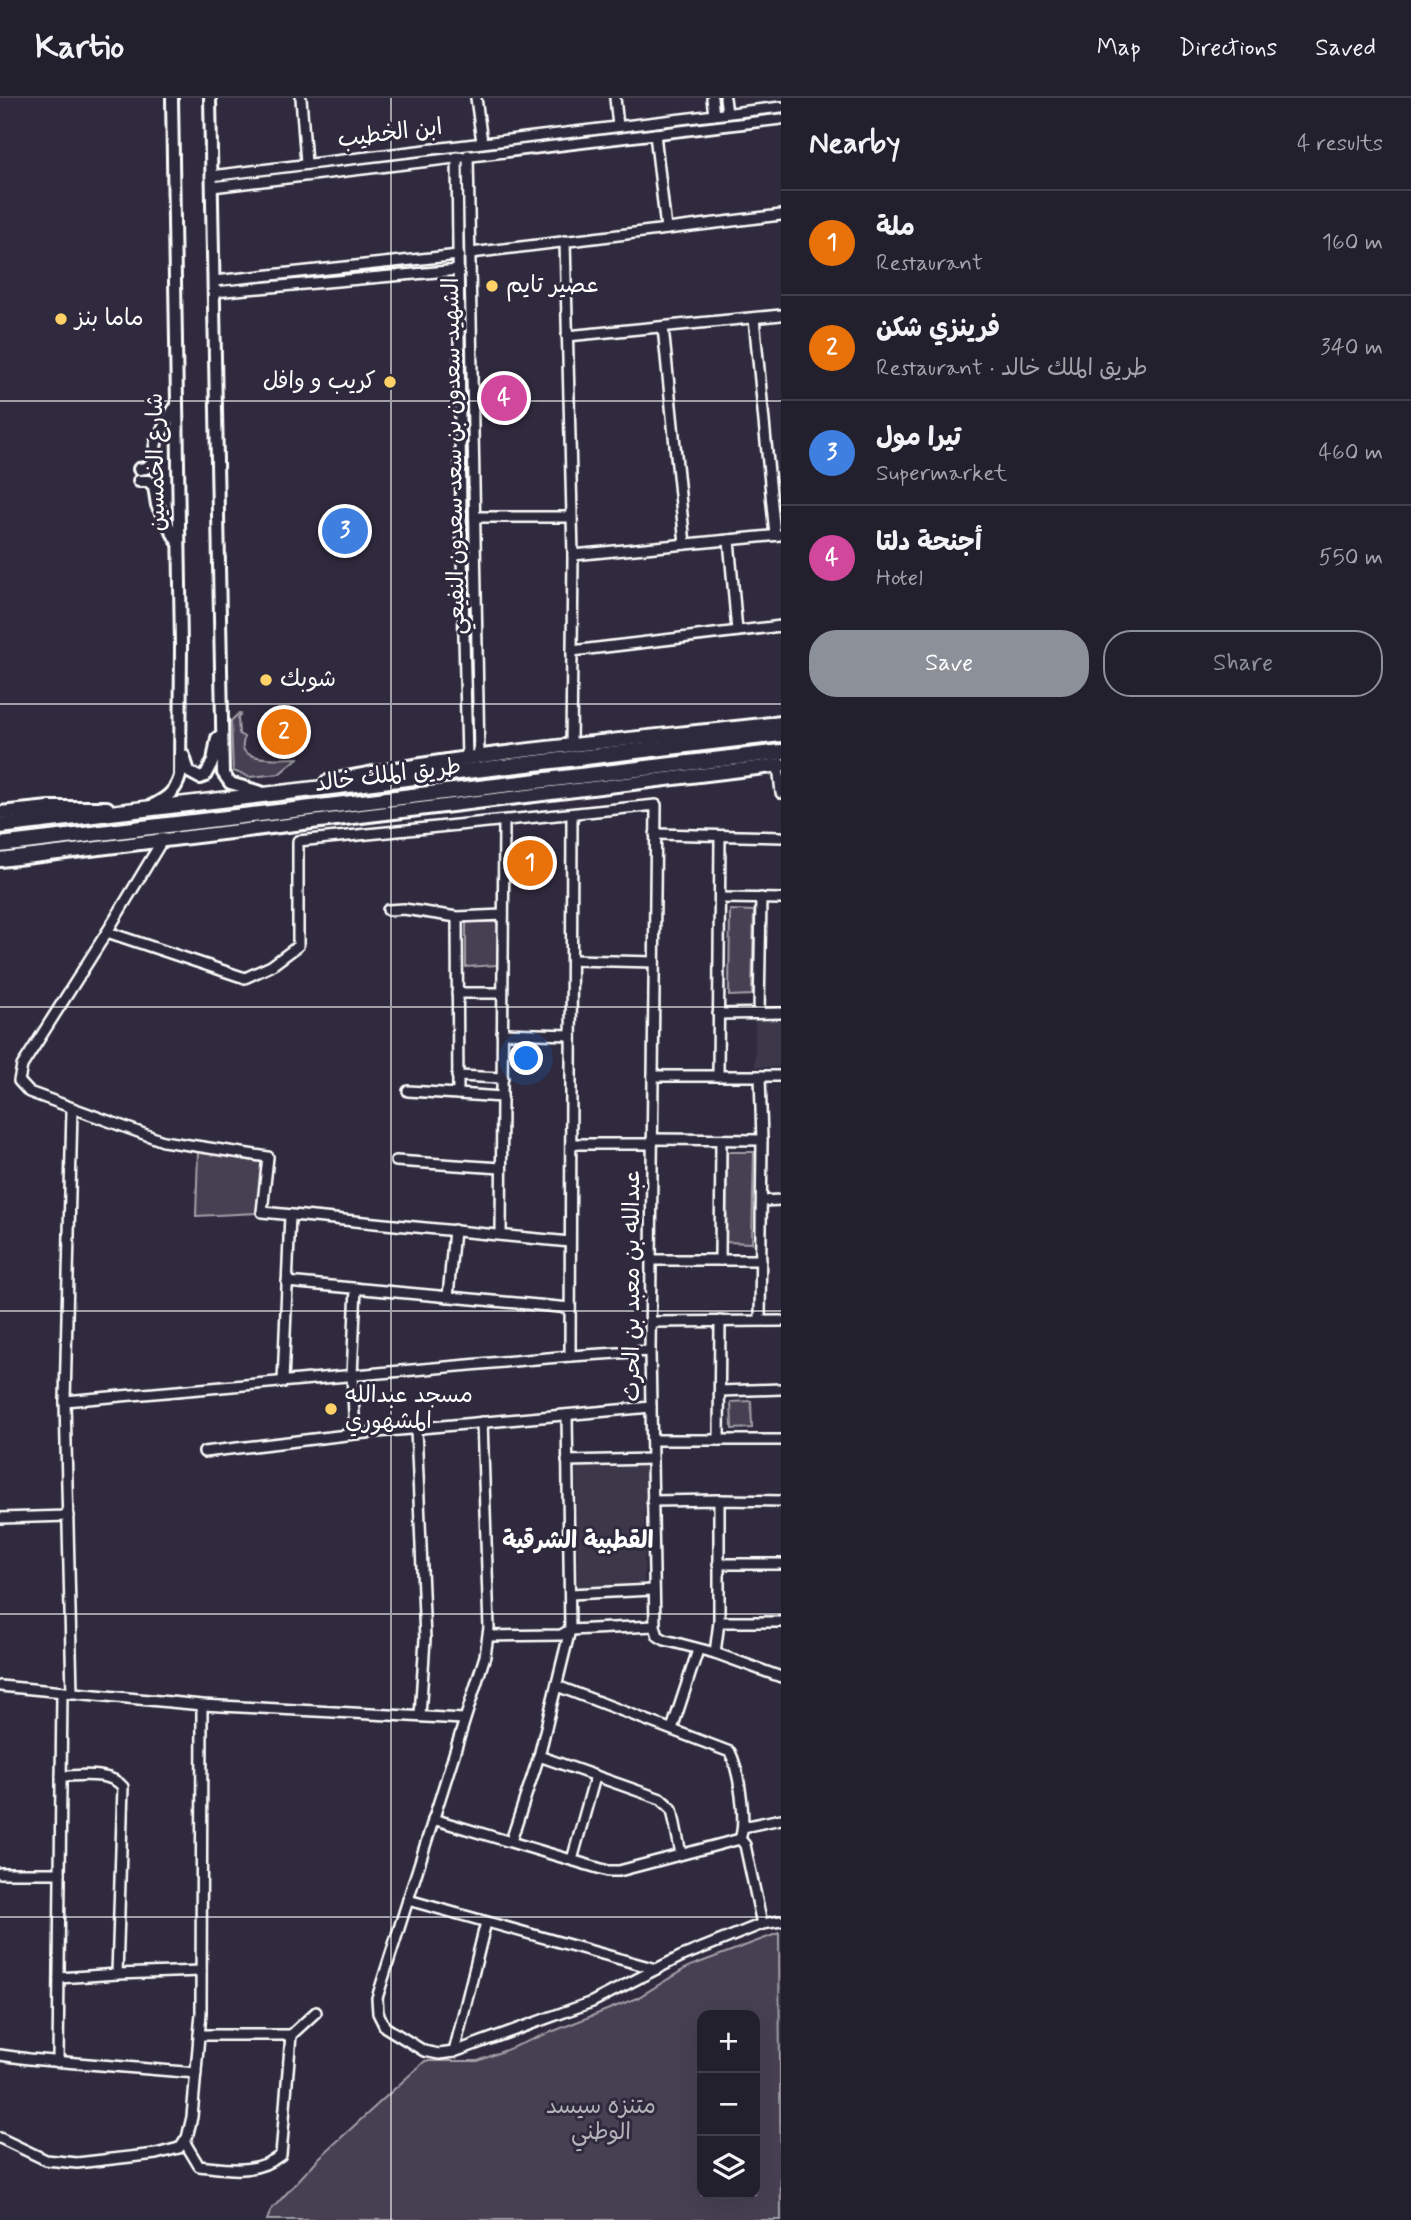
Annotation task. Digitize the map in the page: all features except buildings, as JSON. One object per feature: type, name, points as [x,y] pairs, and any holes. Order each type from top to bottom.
[{"type":"main road","points":[[267,794],[394,768],[473,757],[781,723]]},
{"type":"main road","name":"طريق الملك خالد","points":[[0,826],[781,734]]},
{"type":"main road","points":[[0,860],[780,761]]},
{"type":"main road","name":"طريق الملك خالد","points":[[0,845],[780,761]]},
{"type":"main road","points":[[0,813],[49,808],[146,809]]},
{"type":"street","name":"شارع الخمسين","points":[[146,809],[164,800],[176,789],[180,776],[180,546],[172,98]]},
{"type":"street","points":[[210,98],[223,773],[230,783],[267,794]]},
{"type":"street","points":[[301,98],[306,163]]},
{"type":"street","points":[[476,98],[482,142]]},
{"type":"street","points":[[615,98],[618,126]]},
{"type":"street","points":[[712,98],[714,115]]},
{"type":"street","points":[[725,98],[727,113]]},
{"type":"street","name":"ابن الخطيب","points":[[212,181],[306,163],[781,107]]},
{"type":"street","name":"ابن الخطيب","points":[[212,181],[457,157],[781,119]]},
{"type":"street","points":[[655,134],[666,229]]},
{"type":"street","name":"الشهيد سعدون بن سعد سعدون النفيعي","points":[[468,155],[475,517],[473,757]]},
{"type":"street","name":"الشهيد سعدون بن سعد سعدون النفيعي","points":[[457,157],[461,514],[473,757]]},
{"type":"street","points":[[471,253],[781,215]]},
{"type":"street","points":[[565,241],[573,555],[571,747]]},
{"type":"street","points":[[214,287],[458,255]]},
{"type":"street","points":[[214,287],[459,270]]},
{"type":"street","points":[[567,336],[781,315]]},
{"type":"street","points":[[573,555],[778,535],[754,318]]},
{"type":"street","points":[[663,327],[685,544]]},
{"type":"street","points":[[176,407],[156,442],[153,462],[139,475],[154,486],[157,505],[180,546]]},
{"type":"street","points":[[475,517],[571,517]]},
{"type":"street","points":[[729,540],[737,631]]},
{"type":"street","points":[[572,650],[781,626]]},
{"type":"street","points":[[181,743],[189,772],[200,778],[205,776],[213,761],[220,714]]},
{"type":"street","points":[[780,761],[781,793]]},
{"type":"street","name":"عبدالله بن معبد بن الحرث","points":[[572,814],[656,805],[650,1351],[655,1626]]},
{"type":"street","points":[[107,932],[245,978],[299,946],[299,842],[572,814],[570,1356]]},
{"type":"street","points":[[501,1235],[504,822]]},
{"type":"street","points":[[655,834],[781,837]]},
{"type":"street","points":[[718,1076],[720,835]]},
{"type":"street","points":[[163,839],[22,1066],[19,1082],[29,1092],[163,1140],[268,1157],[262,1212],[570,1242]]},
{"type":"street","points":[[720,898],[781,899]]},
{"type":"street","points":[[759,1013],[761,898]]},
{"type":"street","points":[[388,910],[404,909],[457,917],[503,915]]},
{"type":"street","points":[[457,917],[458,1094]]},
{"type":"street","points":[[572,960],[654,962]]},
{"type":"street","points":[[457,993],[502,993]]},
{"type":"street","points":[[718,1014],[781,1013]]},
{"type":"street","points":[[502,1033],[571,1035]]},
{"type":"street","points":[[457,1076],[503,1078]]},
{"type":"street","points":[[653,1076],[781,1076]]},
{"type":"street","points":[[760,1076],[760,1320]]},
{"type":"street","points":[[408,1091],[502,1097]]},
{"type":"street","points":[[58,2062],[61,1776],[67,1692],[68,1516],[65,1401],[72,1109]]},
{"type":"street","points":[[720,1260],[721,1140]]},
{"type":"street","points":[[571,1144],[762,1140]]},
{"type":"street","points":[[396,1161],[501,1168]]},
{"type":"street","points":[[762,1201],[781,1200]]},
{"type":"street","points":[[283,1382],[290,1215]]},
{"type":"street","points":[[448,1297],[454,1230]]},
{"type":"street","points":[[651,1259],[761,1260]]},
{"type":"street","points":[[287,1282],[570,1308]]},
{"type":"street","points":[[355,1434],[352,1376],[356,1288]]},
{"type":"street","points":[[719,1440],[720,1321]]},
{"type":"street","points":[[651,1322],[781,1321]]},
{"type":"street","points":[[65,1401],[650,1351]]},
{"type":"street","points":[[720,1391],[781,1389]]},
{"type":"street","points":[[204,1452],[355,1434],[651,1407]]},
{"type":"street","points":[[511,1841],[538,1756],[570,1630],[567,1415]]},
{"type":"street","points":[[482,1422],[488,1636],[485,1656],[377,1998],[378,2013],[386,2027],[424,2051],[439,2054],[454,2052],[592,2002],[680,1957],[762,1924],[781,1921]]},
{"type":"street","points":[[416,1429],[425,1639],[420,1716]]},
{"type":"street","points":[[652,1440],[781,1440]]},
{"type":"street","points":[[566,1461],[652,1459]]},
{"type":"street","points":[[715,1653],[719,1622],[719,1500]]},
{"type":"street","points":[[652,1502],[781,1502]]},
{"type":"street","points":[[0,1518],[68,1516]]},
{"type":"street","points":[[718,1564],[781,1564]]},
{"type":"street","points":[[570,1594],[653,1590]]},
{"type":"street","points":[[719,1622],[781,1622]]},
{"type":"street","points":[[488,1636],[561,1635],[570,1630],[655,1626],[658,1636],[781,1677]]},
{"type":"street","points":[[672,1729],[698,1650]]},
{"type":"street","points":[[0,1686],[202,1705],[463,1719]]},
{"type":"street","points":[[557,1686],[730,1752],[735,1762],[743,1826],[740,1839]]},
{"type":"street","points":[[0,2138],[46,2160],[77,2163],[156,2154],[179,2148],[184,2141],[192,2117],[200,2035],[202,1705]]},
{"type":"street","points":[[538,1756],[661,1799],[672,1809],[681,1854]]},
{"type":"street","points":[[61,1776],[109,1777],[118,1780],[123,1787],[117,1973]]},
{"type":"street","points":[[572,1860],[595,1777]]},
{"type":"street","points":[[433,1819],[608,1871],[619,1871],[740,1839]]},
{"type":"street","points":[[743,1826],[781,1819]]},
{"type":"street","points":[[740,1839],[745,1845],[762,1924]]},
{"type":"street","points":[[0,1873],[60,1873]]},
{"type":"street","points":[[408,1900],[656,1969]]},
{"type":"street","points":[[454,2052],[486,1922]]},
{"type":"street","points":[[59,1978],[117,1973],[201,1971]]},
{"type":"street","points":[[200,2035],[290,2035],[316,2011]]},
{"type":"street","points":[[184,2141],[198,2166],[252,2169],[268,2165],[281,2155],[290,2035]]},
{"type":"street","points":[[0,2055],[196,2073]]},
{"type":"shaded area","points":[[755,1018],[781,1018],[781,1067],[755,1067]]},
{"type":"shaded area","points":[[641,1464],[645,1468],[644,1581],[639,1586],[582,1589],[578,1587],[576,1469],[580,1466]]},
{"type":"green space","points":[[239,713],[239,734],[244,737],[243,747],[246,752],[267,758],[298,758],[279,774],[250,777],[233,771],[231,721]]},
{"type":"green space","points":[[730,910],[754,911],[752,995],[729,996]]},
{"type":"green space","points":[[466,922],[499,922],[497,965],[466,967]]},
{"type":"green space","points":[[198,1151],[264,1163],[257,1213],[196,1216]]},
{"type":"green space","points":[[727,1152],[754,1152],[752,1243],[726,1242]]},
{"type":"green space","points":[[751,1401],[752,1428],[732,1429],[731,1402]]},
{"type":"green space","name":"متنزه سيسد الوطني","points":[[779,1933],[781,2220],[267,2220],[271,2210],[320,2157],[425,2061],[478,2061],[637,1998],[688,1967]]},
{"type":"place","name":"عصير تايم","points":[[492,286]]},
{"type":"place","name":"ماما بنز","points":[[61,319]]},
{"type":"place","name":"كريب و وافل","points":[[390,382]]},
{"type":"place","name":"أجنحة دلتا","points":[[504,398]]},
{"type":"place","name":"تيرا مول","points":[[345,531]]},
{"type":"place","name":"شوبك","points":[[266,680]]},
{"type":"place","name":"فرينزي شكن","points":[[284,732]]},
{"type":"place","name":"ملة","points":[[530,863]]},
{"type":"place","name":"مسجد عبدالله المشهوري","points":[[331,1409]]},
{"type":"district","name":"القطبية الشرقية","points":[[578,1541]]}]
